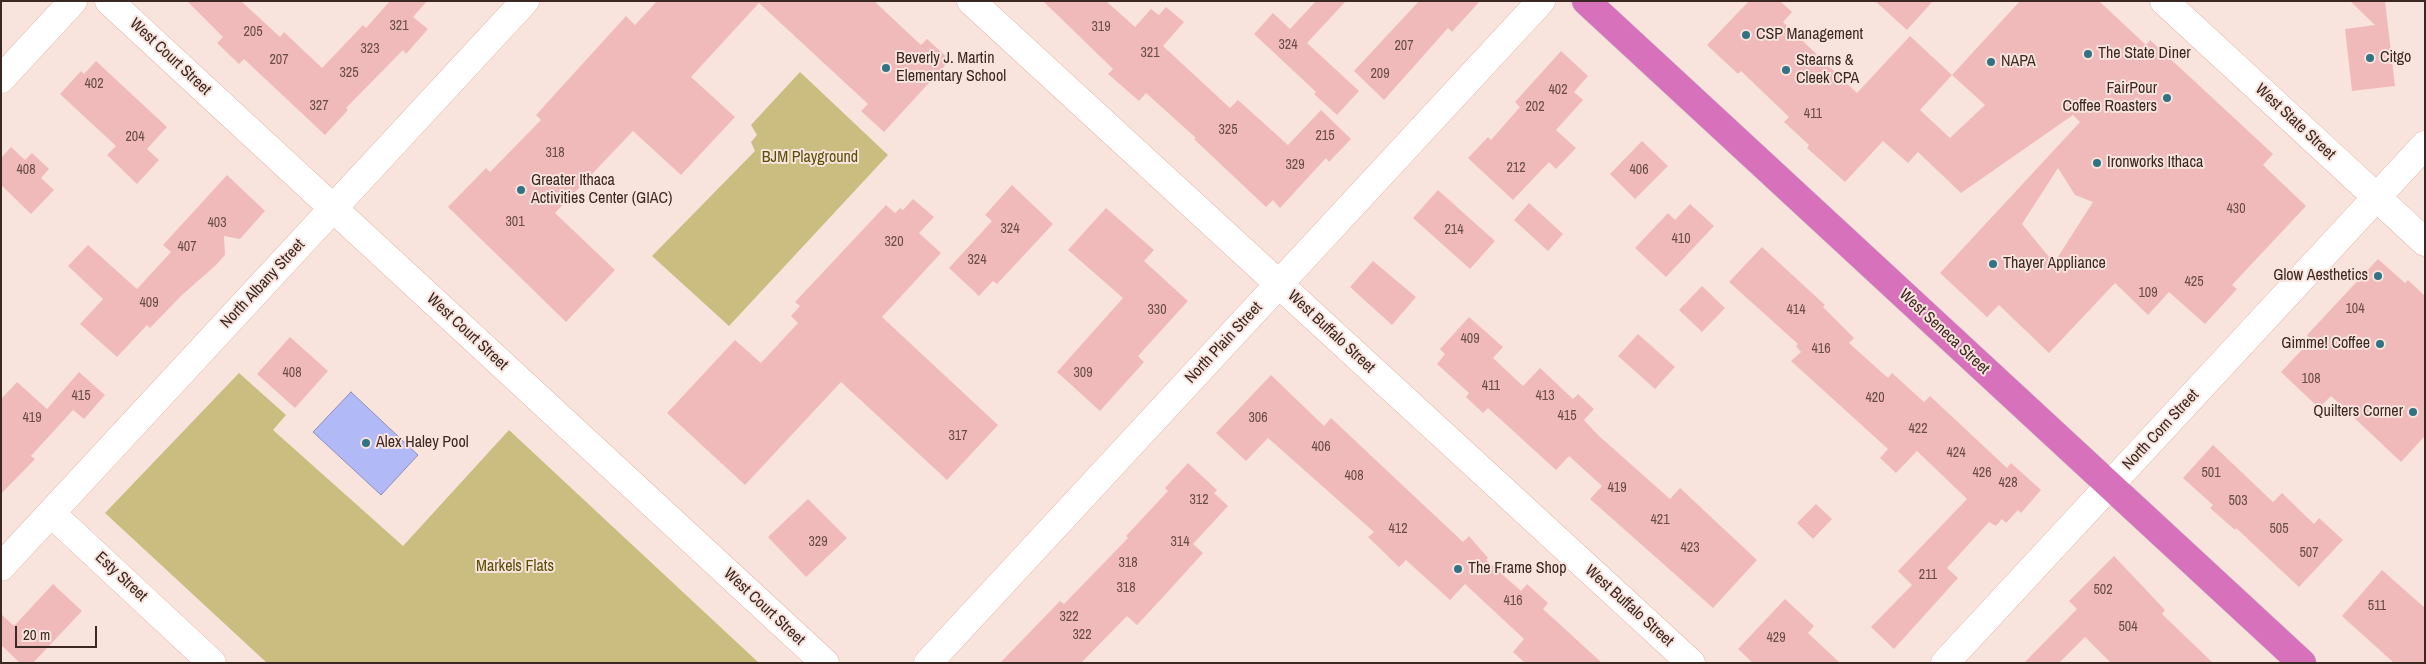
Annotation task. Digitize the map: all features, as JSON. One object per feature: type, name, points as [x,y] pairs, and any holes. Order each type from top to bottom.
[{"type":"highway","name":"West Seneca Street","points":[[1586,1],[2302,663]]},
{"type":"street","points":[[1,79],[73,1]]},
{"type":"street","name":"West Court Street","points":[[109,1],[825,663]]},
{"type":"street","name":"North Albany Street","points":[[1,566],[525,1]]},
{"type":"street","name":"West Buffalo Street","points":[[971,1],[1691,663]]},
{"type":"street","name":"North Plain Street","points":[[928,663],[1541,1]]},
{"type":"street","name":"West State Street","points":[[2164,1],[2425,242]]},
{"type":"street","name":"North Corn Street","points":[[1945,663],[2425,145]]},
{"type":"street","name":"Esty Street","points":[[51,513],[212,663]]},
{"type":"green space","name":"BJM Playground","points":[[800,72],[888,155],[729,326],[652,256],[755,151],[751,142],[757,135],[751,125]]},
{"type":"green space","name":"Markels Flats","points":[[239,373],[286,415],[273,430],[403,546],[509,430],[759,663],[267,663],[105,513]]},
{"type":"water","name":"Alex Haley Pool","points":[[351,392],[418,455],[381,495],[313,432]]},
{"type":"building","points":[[187,1],[241,1],[280,37],[284,32],[322,68],[363,25],[366,28],[390,1],[427,1],[413,17],[428,29],[406,54],[403,50],[346,108],[348,110],[325,135],[244,59],[239,64],[217,43],[223,37]]},
{"type":"building","points":[[657,1],[874,1],[921,45],[927,39],[950,60],[884,132],[861,111],[868,104],[759,3],[691,77],[735,117],[681,175],[633,131],[555,213],[615,270],[566,322],[448,207],[486,168],[490,172],[541,120],[536,115],[626,16],[635,25]]},
{"type":"building","points":[[1043,1],[1106,1],[1135,27],[1151,9],[1159,15],[1166,7],[1184,22],[1163,46],[1230,108],[1238,100],[1288,145],[1321,110],[1351,139],[1329,162],[1326,158],[1280,208],[1273,200],[1266,207],[1194,139],[1196,138],[1146,93],[1139,101],[1108,74],[1113,69]]},
{"type":"building","points":[[1316,1],[1346,1],[1307,43],[1359,91],[1337,115],[1314,94],[1316,92],[1254,34],[1273,13],[1290,29]]},
{"type":"building","points":[[1419,1],[1480,1],[1452,32],[1448,28],[1384,100],[1354,71]]},
{"type":"building","points":[[1749,1],[1780,1],[1792,12],[1783,22],[1857,93],[1910,36],[1952,75],[2020,1],[2099,1],[2146,45],[2150,40],[2273,154],[2263,165],[2306,206],[2232,285],[2237,289],[2205,324],[2169,292],[2148,315],[2115,283],[2049,353],[1999,305],[1987,317],[1940,273],[2080,122],[2073,115],[1961,193],[1918,152],[1908,163],[1883,141],[1845,182],[1807,148],[1809,145],[1784,122],[1789,117],[1741,71],[1738,74],[1707,45]],"holes":[[[1952,75],[1985,105],[1950,138],[1920,110]],[[2058,168],[2075,195],[2093,202],[2054,263],[2022,224]]]},
{"type":"building","points":[[1875,1],[1933,1],[1907,30]]},
{"type":"building","name":"Citgo","points":[[2350,1],[2385,1],[2395,86],[2352,91],[2345,29],[2375,25]]},
{"type":"building","points":[[1561,51],[1588,76],[1574,92],[1583,100],[1556,130],[1576,148],[1556,169],[1549,162],[1513,200],[1468,158],[1488,137],[1491,140],[1520,107],[1515,102]]},
{"type":"building","points":[[96,61],[167,127],[147,149],[159,160],[137,184],[107,155],[116,146],[60,94],[81,71],[84,74]]},
{"type":"building","points":[[1642,141],[1668,166],[1635,199],[1610,174]]},
{"type":"building","points":[[11,147],[25,160],[32,153],[49,169],[41,178],[54,190],[31,214],[1,185],[1,158]]},
{"type":"building","points":[[227,175],[265,211],[240,239],[224,236],[225,255],[150,328],[147,325],[117,357],[80,324],[103,299],[68,266],[88,245],[137,289],[171,252],[163,245]]},
{"type":"building","points":[[1012,185],[1053,224],[997,284],[993,281],[979,296],[949,268],[992,221],[985,215]]},
{"type":"building","points":[[1438,190],[1495,241],[1470,269],[1413,218]]},
{"type":"building","points":[[913,199],[934,217],[919,233],[941,253],[882,317],[998,425],[947,480],[841,382],[745,485],[667,413],[735,340],[761,363],[798,323],[791,316],[800,306],[795,302],[886,205],[895,213],[900,208],[903,210]]},
{"type":"building","points":[[1529,203],[1563,234],[1548,251],[1514,220]]},
{"type":"building","points":[[1690,204],[1714,226],[1666,277],[1635,248],[1668,213],[1675,220]]},
{"type":"building","points":[[1106,208],[1154,250],[1144,261],[1188,301],[1138,356],[1144,362],[1100,411],[1057,372],[1123,298],[1068,250]]},
{"type":"building","points":[[1762,247],[1825,305],[1823,307],[1854,338],[1849,343],[1888,378],[1892,373],[1924,402],[1930,396],[2007,468],[2011,463],[2041,490],[2021,513],[2018,510],[2006,523],[2002,519],[1996,526],[1989,522],[1947,568],[1958,578],[1894,649],[1871,627],[1912,585],[1898,571],[1967,499],[1917,451],[1896,473],[1880,458],[1888,449],[1791,361],[1801,352],[1796,346],[1798,344],[1729,282]]},
{"type":"building","points":[[2378,259],[2405,283],[2408,280],[2425,296],[2425,436],[2401,462],[2331,396],[2319,408],[2281,372],[2311,340],[2307,335]]},
{"type":"building","points":[[1373,261],[1416,297],[1392,325],[1350,287]]},
{"type":"building","points":[[1702,286],[1725,308],[1702,332],[1679,310]]},
{"type":"building","points":[[1469,317],[1503,347],[1493,358],[1523,386],[1540,368],[1573,399],[1578,394],[1594,409],[1584,420],[1598,435],[1670,499],[1680,488],[1757,560],[1713,608],[1590,499],[1602,486],[1569,456],[1556,470],[1488,408],[1483,413],[1466,397],[1469,393],[1437,364],[1445,354],[1440,349]]},
{"type":"building","points":[[1638,334],[1675,367],[1655,389],[1618,356]]},
{"type":"building","points":[[290,337],[328,371],[295,408],[257,374]]},
{"type":"building","points":[[79,372],[105,395],[84,419],[73,410],[31,456],[35,459],[1,494],[1,399],[17,382],[47,409]]},
{"type":"building","points":[[1271,375],[1324,426],[1331,418],[1463,542],[1469,536],[1488,558],[1486,560],[1521,591],[1527,584],[1548,603],[1543,609],[1602,663],[1525,663],[1513,652],[1524,639],[1465,584],[1450,600],[1406,560],[1399,567],[1368,537],[1374,532],[1268,438],[1246,461],[1216,433]]},
{"type":"building","points":[[2213,445],[2273,502],[2282,493],[2314,524],[2319,518],[2343,540],[2299,587],[2236,528],[2235,530],[2210,508],[2213,505],[2183,478]]},
{"type":"building","points":[[1188,463],[1217,490],[1214,493],[1228,506],[1193,544],[1203,553],[1137,625],[1127,616],[1081,663],[1000,663],[1060,601],[1064,604],[1128,538],[1126,536],[1168,491],[1165,488]]},
{"type":"building","points":[[808,499],[847,538],[806,577],[768,537]]},
{"type":"building","points":[[1816,504],[1832,519],[1813,539],[1797,523]]},
{"type":"building","points":[[2114,556],[2165,610],[2162,614],[2213,663],[2111,663],[2085,637],[2059,663],[2024,663],[2077,609],[2069,601]]},
{"type":"building","points":[[2382,570],[2425,608],[2425,663],[2394,663],[2342,616]]},
{"type":"building","points":[[53,584],[82,611],[33,663],[20,663],[1,645],[1,614],[14,626]]},
{"type":"building","points":[[1785,599],[1814,626],[1808,633],[1840,663],[1753,663],[1738,649]]},
{"type":"place","name":"CSP Management","points":[[1746,35]]},
{"type":"place","name":"The State Diner","points":[[2088,54]]},
{"type":"place","name":"Citgo","points":[[2370,58]]},
{"type":"place","name":"NAPA","points":[[1991,62]]},
{"type":"place","name":"Beverly J. Martin Elementary School","points":[[886,68]]},
{"type":"place","name":"Stearns & Cleek CPA","points":[[1786,70]]},
{"type":"place","name":"FairPour Coffee Roasters","points":[[2167,98]]},
{"type":"place","name":"Ironworks Ithaca","points":[[2097,163]]},
{"type":"place","name":"Greater Ithaca Activities Center (GIAC)","points":[[521,190]]},
{"type":"place","name":"Thayer Appliance","points":[[1993,264]]},
{"type":"place","name":"Glow Aesthetics","points":[[2378,276]]},
{"type":"place","name":"Gimme! Coffee","points":[[2380,344]]},
{"type":"place","name":"Quilters Corner","points":[[2413,412]]},
{"type":"place","name":"Alex Haley Pool","points":[[366,443]]},
{"type":"place","name":"The Frame Shop","points":[[1458,569]]}]
